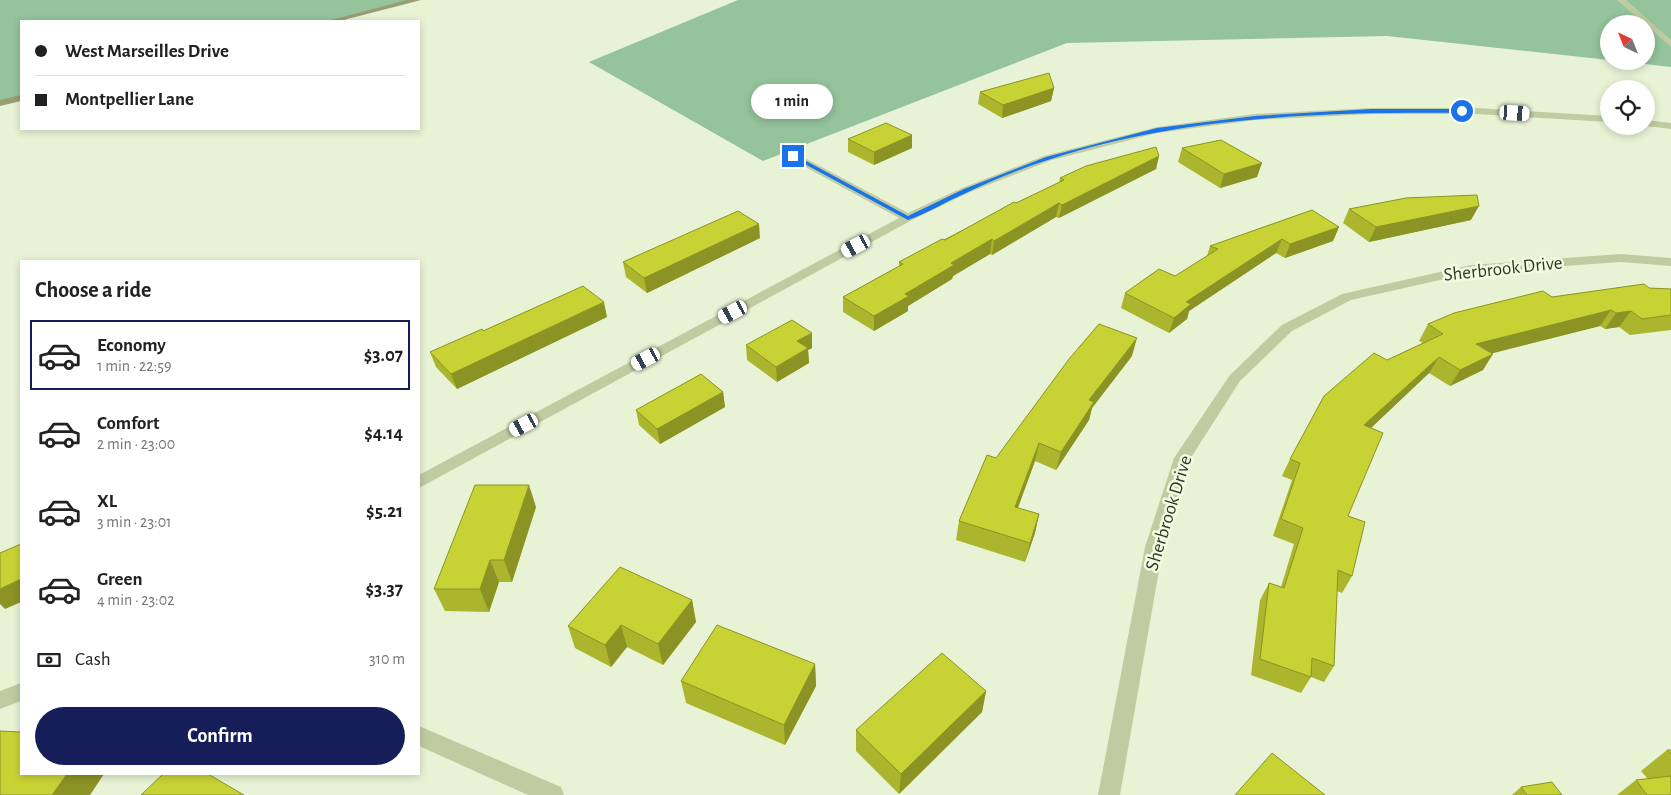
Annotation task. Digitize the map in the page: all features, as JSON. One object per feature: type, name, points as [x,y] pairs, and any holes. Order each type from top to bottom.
[{"type":"main road","points":[[335,20],[417,0]]},
{"type":"main road","points":[[0,103],[20,98]]},
{"type":"street","points":[[1621,0],[1671,44]]},
{"type":"street","points":[[420,481],[908,218],[966,190],[1048,158],[1157,130],[1255,117],[1371,111],[1476,111],[1600,118]]},
{"type":"street","points":[[1655,124],[1671,126]]},
{"type":"street","points":[[793,156],[908,218]]},
{"type":"street","name":"Sherbrook Drive","points":[[1109,795],[1154,547],[1182,458],[1235,378],[1287,328],[1347,297],[1471,269],[1621,258],[1671,262]]},
{"type":"street","points":[[0,700],[20,692]]},
{"type":"street","points":[[420,736],[553,795]]},
{"type":"green space","points":[[0,0],[417,0],[335,20],[20,20],[20,98],[0,103]]},
{"type":"green space","points":[[738,0],[1671,0],[1671,67],[1655,65],[1655,15],[1600,15],[1600,59],[1387,36],[1067,43],[763,161],[589,62]]},
{"type":"building","points":[[1049,73],[1054,88],[1003,105],[980,92]]},
{"type":"building","points":[[886,123],[912,135],[874,152],[848,139]]},
{"type":"building","points":[[1221,140],[1262,163],[1224,174],[1182,148]]},
{"type":"building","points":[[1156,147],[1159,156],[1062,205],[1059,203],[994,241],[992,239],[951,263],[954,265],[905,294],[909,296],[874,316],[843,297],[903,264],[899,262],[942,239],[945,240],[1014,202],[1016,203],[1064,180],[1060,178],[1086,166]]},
{"type":"building","points":[[1477,195],[1479,206],[1376,227],[1349,209],[1406,198]]},
{"type":"building","points":[[1312,210],[1339,227],[1290,244],[1282,239],[1186,302],[1191,304],[1174,318],[1125,293],[1159,269],[1175,276],[1218,249],[1210,246]]},
{"type":"building","points":[[738,211],[759,224],[644,278],[623,262]]},
{"type":"building","points":[[1644,284],[1649,288],[1671,289],[1671,315],[1642,319],[1631,311],[1616,313],[1611,310],[1476,344],[1493,354],[1460,370],[1439,357],[1364,425],[1383,433],[1348,516],[1365,522],[1352,576],[1338,570],[1334,666],[1312,658],[1311,677],[1260,659],[1269,583],[1284,588],[1303,528],[1281,519],[1300,463],[1290,459],[1324,396],[1374,353],[1387,360],[1443,334],[1428,324],[1454,313],[1543,291],[1552,297]]},
{"type":"building","points":[[583,286],[604,302],[451,374],[430,352],[482,329],[483,331]]},
{"type":"building","points":[[792,320],[812,333],[797,341],[808,348],[776,367],[746,345]]},
{"type":"building","points":[[1099,324],[1137,338],[1089,400],[1094,402],[1061,452],[1039,443],[1015,507],[1039,514],[1030,543],[959,521],[987,455],[996,458],[1069,359]]},
{"type":"building","points":[[701,374],[723,392],[657,429],[636,410]]},
{"type":"building","points":[[475,485],[529,485],[504,560],[490,560],[480,589],[434,589]]},
{"type":"building","points":[[20,544],[20,579],[0,589],[0,553]]},
{"type":"building","points":[[620,567],[692,600],[658,644],[621,625],[605,645],[568,626]]},
{"type":"building","points":[[717,625],[815,664],[784,725],[681,681]]},
{"type":"building","points":[[942,653],[986,691],[901,774],[856,730]]},
{"type":"building","points":[[0,731],[20,732],[20,775],[66,775],[52,795],[0,795]]},
{"type":"building","points":[[1272,753],[1325,795],[1235,795]]},
{"type":"building","points":[[162,775],[210,775],[244,795],[141,795]]},
{"type":"building","points":[[1671,776],[1671,795],[1647,795],[1636,780]]},
{"type":"building","points":[[1552,782],[1562,795],[1527,795],[1521,787]]},
{"type":"route","points":[[793,156],[908,218],[966,190],[1048,158],[1157,130],[1255,117],[1371,111],[1462,111]]}]
